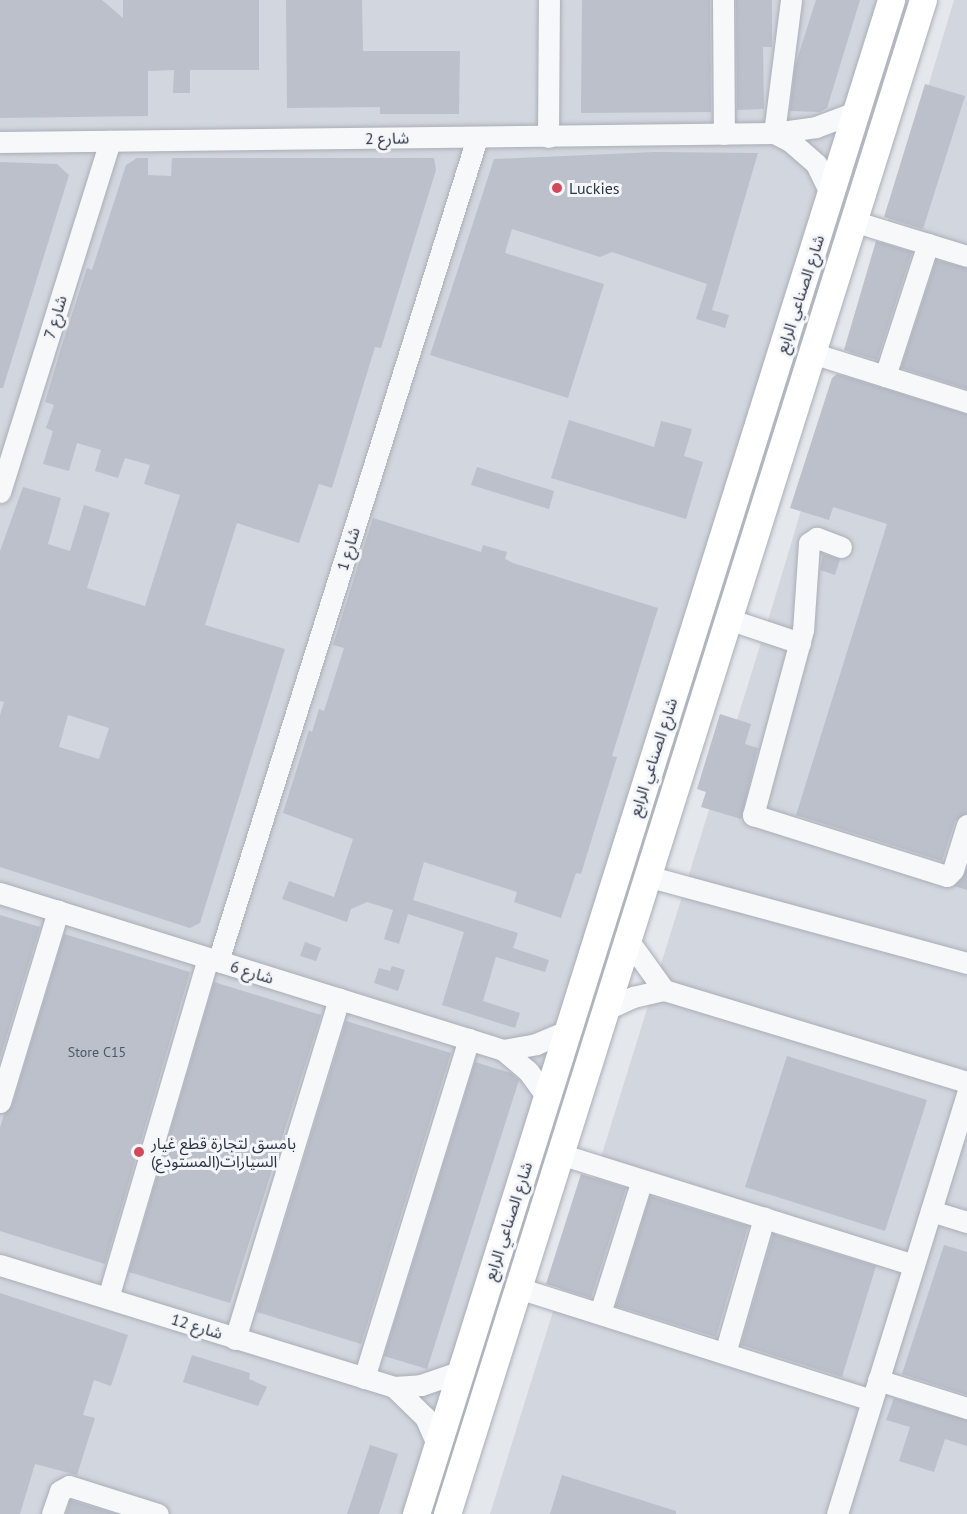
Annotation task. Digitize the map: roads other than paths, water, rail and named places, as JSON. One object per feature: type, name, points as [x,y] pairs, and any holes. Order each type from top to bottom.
[{"type":"main road","name":"شارع الصناعي الرابع","points":[[416,1514],[891,0]]},
{"type":"main road","name":"شارع الصناعي الرابع","points":[[447,1514],[923,0]]},
{"type":"street","points":[[548,136],[549,0]]},
{"type":"street","points":[[723,0],[724,134]]},
{"type":"street","points":[[791,0],[774,133],[790,141],[816,164],[831,195]]},
{"type":"street","name":"شارع 2","points":[[0,142],[774,133],[816,127],[855,112]]},
{"type":"street","name":"شارع 1","points":[[108,1298],[213,960],[477,138]]},
{"type":"street","name":"شارع 7","points":[[0,492],[110,141]]},
{"type":"street","points":[[853,221],[967,256]]},
{"type":"street","points":[[885,376],[928,244]]},
{"type":"street","points":[[812,353],[967,402]]},
{"type":"street","points":[[841,547],[817,538],[809,543],[807,603],[800,643],[753,815],[944,876],[952,873],[962,857],[967,825]]},
{"type":"street","points":[[728,619],[800,643]]},
{"type":"street","points":[[647,876],[967,963]]},
{"type":"street","name":"شارع 6","points":[[0,893],[504,1050],[528,1071],[547,1097]]},
{"type":"street","points":[[0,1102],[58,911]]},
{"type":"street","points":[[628,940],[664,990]]},
{"type":"street","points":[[605,1010],[633,997],[664,990],[967,1083]]},
{"type":"street","points":[[235,1338],[339,999]]},
{"type":"street","name":"شارع 6","points":[[504,1050],[536,1044],[566,1031]]},
{"type":"street","points":[[364,1378],[469,1039]]},
{"type":"street","points":[[837,1514],[967,1093]]},
{"type":"street","points":[[560,1154],[914,1265]]},
{"type":"street","points":[[600,1313],[642,1180]]},
{"type":"street","points":[[931,1211],[967,1222]]},
{"type":"street","points":[[725,1353],[764,1218]]},
{"type":"street","name":"شارع 12","points":[[0,1265],[394,1387],[421,1385],[459,1372]]},
{"type":"street","points":[[518,1288],[725,1353],[875,1390],[967,1408]]},
{"type":"street","name":"شارع 12","points":[[394,1387],[425,1417],[437,1444]]},
{"type":"street","points":[[52,1514],[60,1491],[69,1486],[158,1514]]},
{"type":"place","name":"Luckies","points":[[557,188]]},
{"type":"place","name":"بامسق لتجارة قطع غيار السيارات(المستودع)","points":[[139,1152]]}]
